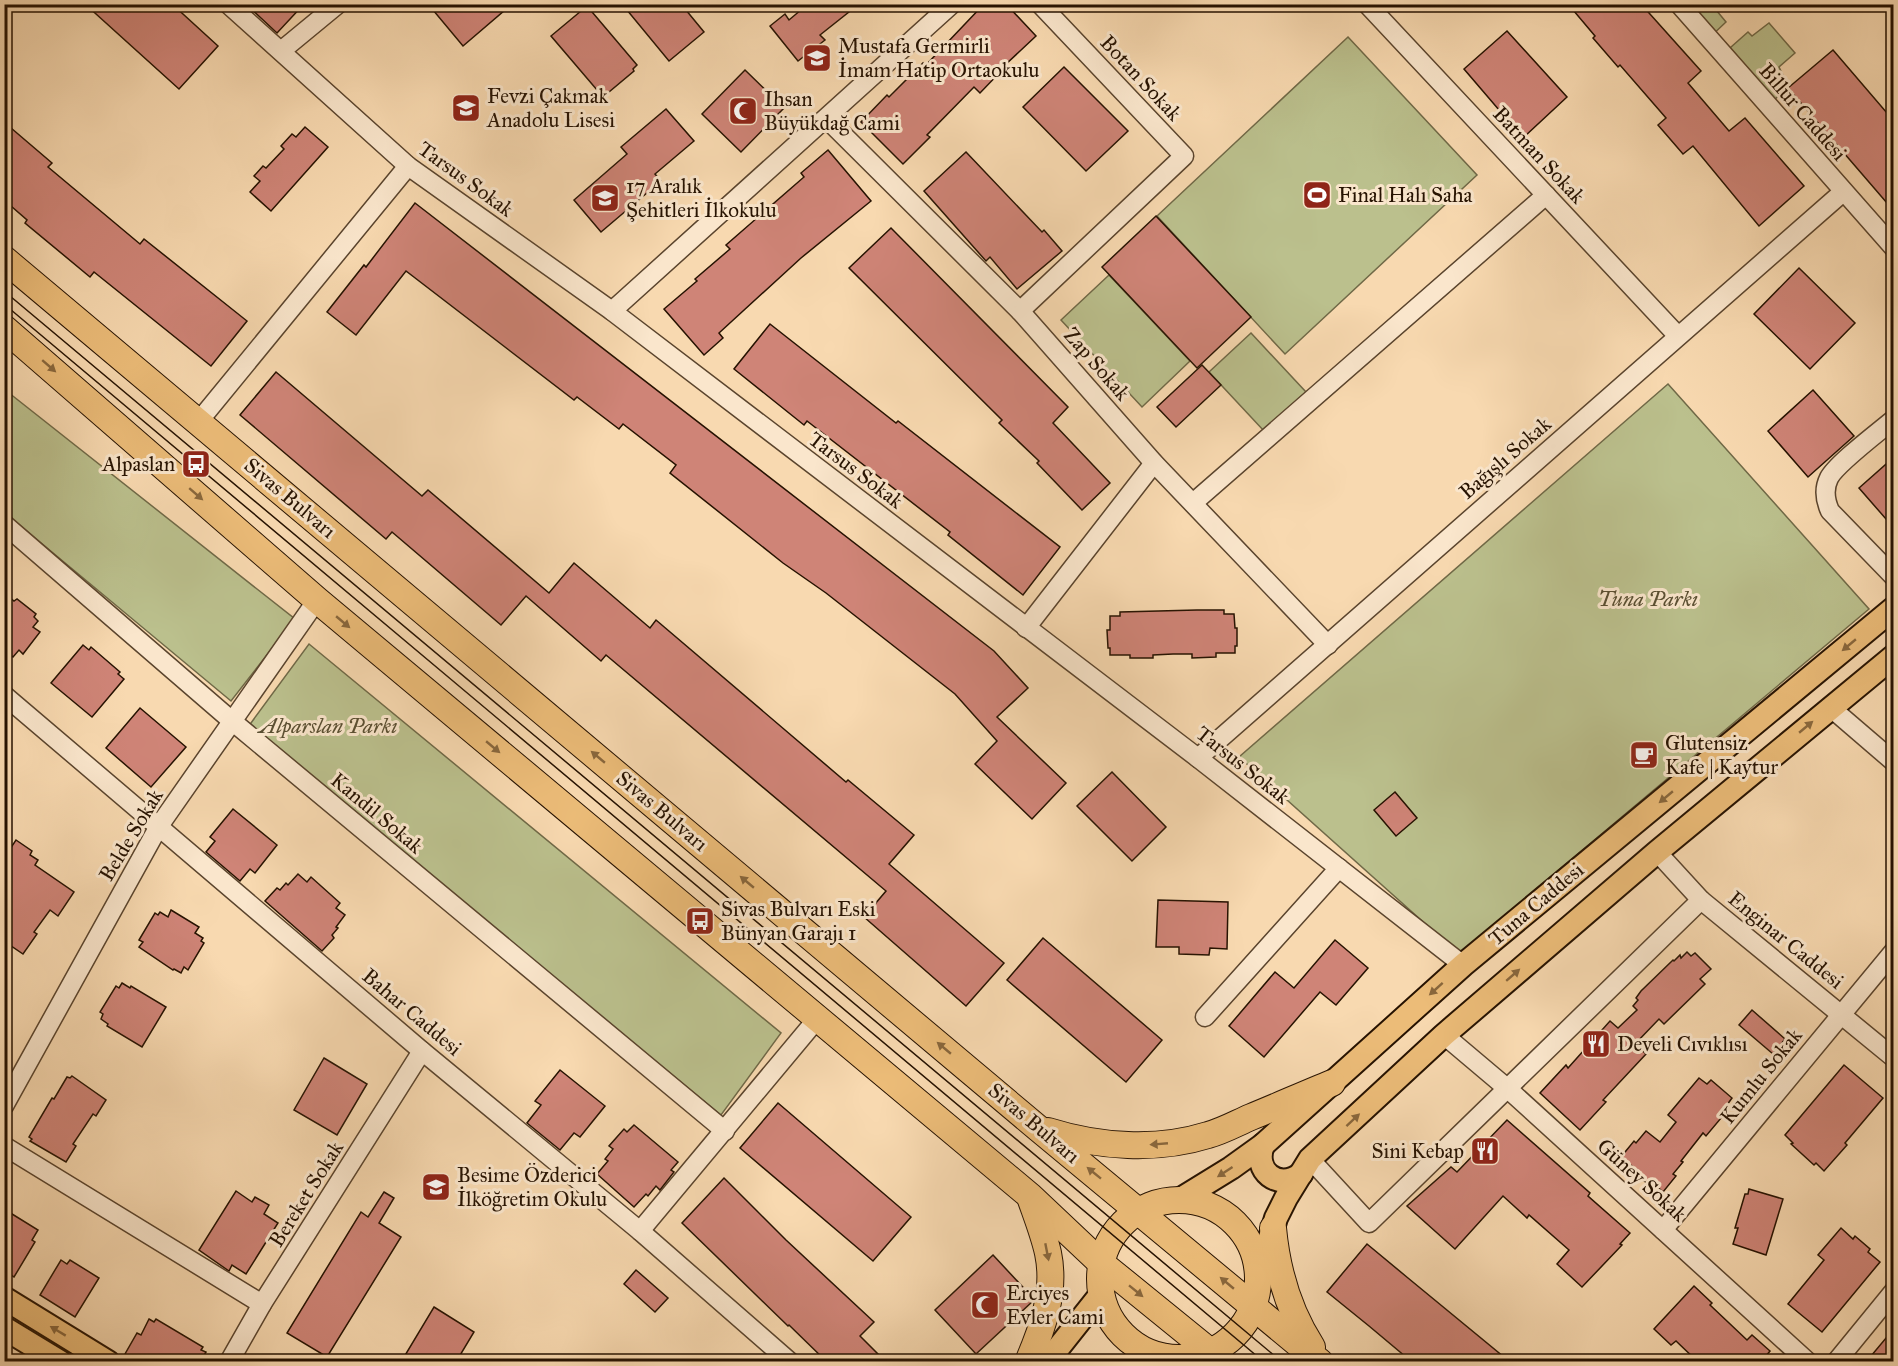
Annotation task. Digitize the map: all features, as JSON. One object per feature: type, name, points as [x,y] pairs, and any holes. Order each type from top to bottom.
[{"type":"highway","name":"Sivas Bulvarı","points":[[4,259],[1039,1129],[1322,1362]]},
{"type":"highway","points":[[4,328],[317,600],[1030,1196],[1101,1263],[1217,1357]]},
{"type":"highway","points":[[1039,1129],[1089,1142],[1115,1145],[1141,1145],[1187,1140],[1209,1135],[1332,1083]]},
{"type":"highway","points":[[1028,1362],[1047,1308],[1051,1273],[1044,1237],[1030,1196]]},
{"type":"highway","points":[[1179,1200],[1206,1204],[1224,1214],[1239,1228],[1253,1251],[1258,1278],[1253,1305],[1248,1317],[1217,1357],[1163,1360],[1124,1336],[1108,1315],[1101,1294],[1101,1263],[1116,1230],[1139,1210],[1158,1203],[1179,1200]]},
{"type":"highway","points":[[1273,1228],[1279,1274],[1286,1296],[1304,1334],[1322,1362]]},
{"type":"main road","name":"Tuna Caddesi","points":[[1179,1200],[1263,1145],[1463,965],[1893,608]]},
{"type":"main road","name":"Tuna Caddesi","points":[[1258,1278],[1273,1228],[1286,1198],[1305,1166],[1444,1035],[1657,852],[1893,656]]},
{"type":"main road","points":[[1263,1145],[1260,1160],[1262,1167],[1271,1177],[1283,1181],[1296,1178],[1305,1166]]},
{"type":"main road","points":[[1047,1362],[1101,1294]]},
{"type":"main road","points":[[4,1298],[108,1362]]},
{"type":"main road","points":[[4,1328],[60,1362]]},
{"type":"street","name":"Tarsus Sokak","points":[[228,4],[408,166],[612,311],[1198,758],[1463,965]]},
{"type":"street","points":[[281,51],[338,4]]},
{"type":"street","points":[[612,311],[952,4]]},
{"type":"street","name":"Botan Sokak","points":[[1020,312],[1184,156],[1040,4]]},
{"type":"street","name":"Batman Sokak","points":[[1368,4],[1678,336]]},
{"type":"street","name":"Billur Caddesi","points":[[1678,4],[1893,248]]},
{"type":"street","name":"Zap Sokak","points":[[827,118],[1020,312],[1154,463],[1328,645]]},
{"type":"street","points":[[199,421],[408,166]]},
{"type":"street","name":"Bağışlı Sokak","points":[[1198,758],[1843,192]]},
{"type":"street","points":[[1192,503],[1546,195]]},
{"type":"street","points":[[1893,419],[1833,471],[1827,484],[1826,498],[1830,510],[1893,577]]},
{"type":"street","points":[[1026,628],[1154,463]]},
{"type":"street","name":"Kandil Sokak","points":[[4,524],[232,722],[725,1131]]},
{"type":"street","name":"Belde Sokak","points":[[4,1106],[159,826],[317,600]]},
{"type":"street","name":"Bahar Caddesi","points":[[4,695],[422,1051],[640,1231],[780,1358]]},
{"type":"street","points":[[1830,707],[1893,762]]},
{"type":"street","name":"Enginar Caddesi","points":[[1657,852],[1701,900],[1893,1058]]},
{"type":"street","points":[[1205,1017],[1340,868]]},
{"type":"street","points":[[1305,1166],[1369,1223],[1701,900]]},
{"type":"street","name":"Kumlu Sokak","points":[[1663,1230],[1893,951]]},
{"type":"street","points":[[640,1231],[817,1019]]},
{"type":"street","name":"Güney Sokak","points":[[1444,1035],[1508,1089],[1808,1362]]},
{"type":"street","name":"Bereket Sokak","points":[[229,1362],[262,1304],[422,1051]]},
{"type":"street","points":[[4,1146],[262,1304]]},
{"type":"street","points":[[1836,1362],[1893,1291]]},
{"type":"green space","points":[[1677,5],[1712,5],[1726,22],[1707,40]]},
{"type":"green space","points":[[1769,23],[1795,53],[1779,67],[1788,85],[1769,106],[1722,55],[1748,32],[1752,36]]},
{"type":"green space","name":"Final Halı Saha","points":[[1348,37],[1477,175],[1285,354],[1157,216]]},
{"type":"green space","points":[[1109,275],[1190,361],[1142,407],[1061,320]]},
{"type":"green space","points":[[1251,333],[1306,392],[1264,431],[1209,372]]},
{"type":"green space","name":"Tuna Parkı","points":[[1668,384],[1869,609],[1459,954],[1239,757]]},
{"type":"green space","name":"Alparslan Parkı","points":[[4,389],[295,619],[231,701],[5,513]]},
{"type":"green space","name":"Alparslan Parkı","points":[[309,644],[781,1033],[721,1115],[248,727]]},
{"type":"building","points":[[85,4],[172,4],[218,46],[179,89]]},
{"type":"building","points":[[246,4],[304,4],[277,33]]},
{"type":"building","points":[[428,4],[512,4],[463,46]]},
{"type":"building","points":[[622,4],[681,4],[704,32],[669,61]]},
{"type":"building","points":[[808,4],[859,4],[820,35],[825,40],[798,61],[770,26],[785,14],[789,20]]},
{"type":"building","points":[[984,4],[1006,4],[1036,36],[1004,66],[980,93],[974,87],[927,135],[930,137],[903,164],[861,122],[923,63],[925,66]]},
{"type":"building","points":[[1568,4],[1641,4],[1701,71],[1688,83],[1729,131],[1745,118],[1804,186],[1759,226],[1693,146],[1683,154],[1658,125],[1666,118],[1593,38],[1595,36]]},
{"type":"building","points":[[587,6],[637,65],[634,71],[603,97],[551,36]]},
{"type":"building","points":[[1507,31],[1567,97],[1523,138],[1464,69]]},
{"type":"building","points":[[1833,50],[1893,120],[1893,210],[1788,88]]},
{"type":"building","points":[[1064,67],[1128,131],[1086,171],[1023,107]]},
{"type":"building","name":"Ihsan Büyükdağ Cami","points":[[745,70],[784,108],[741,152],[702,114]]},
{"type":"building","points":[[666,109],[694,141],[655,174],[661,181],[601,232],[574,200],[627,154],[621,147]]},
{"type":"building","points":[[4,122],[52,163],[48,167],[140,244],[144,239],[247,321],[211,366],[94,272],[90,277],[25,223],[27,220],[4,200]]},
{"type":"building","points":[[305,127],[328,147],[271,211],[250,192],[260,181],[254,176],[263,166],[266,168],[284,149],[281,146],[292,134],[296,137]]},
{"type":"building","points":[[828,150],[871,201],[801,258],[719,333],[723,338],[704,355],[664,309],[697,281],[695,279],[730,249],[726,245],[804,177],[801,173]]},
{"type":"building","points":[[966,152],[1062,251],[1017,289],[990,257],[986,261],[924,191]]},
{"type":"building","points":[[415,203],[994,651],[1028,688],[997,717],[1066,783],[1032,819],[975,764],[997,741],[955,694],[826,593],[783,563],[670,473],[676,465],[623,424],[619,429],[577,397],[574,400],[406,271],[356,335],[327,312],[364,265],[366,267]]},
{"type":"building","points":[[1156,216],[1251,317],[1197,368],[1102,267]]},
{"type":"building","points":[[891,228],[1068,407],[1053,423],[1110,483],[1082,510],[1037,463],[1039,461],[999,423],[1002,420],[849,268]]},
{"type":"building","points":[[1799,268],[1855,323],[1810,369],[1754,314]]},
{"type":"building","points":[[770,324],[1060,547],[1023,595],[948,535],[950,532],[807,421],[804,425],[734,369]]},
{"type":"building","points":[[1202,365],[1221,385],[1176,427],[1157,407]]},
{"type":"building","points":[[276,372],[422,496],[428,490],[549,593],[574,563],[650,628],[656,620],[846,782],[848,780],[914,835],[889,864],[1004,963],[966,1006],[864,917],[886,891],[606,655],[601,661],[526,596],[501,625],[392,532],[386,539],[240,415]]},
{"type":"building","points":[[1813,390],[1854,436],[1808,477],[1768,431]]},
{"type":"building","points":[[1893,458],[1893,513],[1886,519],[1859,488]]},
{"type":"building","points":[[4,593],[14,601],[17,599],[36,614],[34,617],[38,621],[33,627],[40,632],[23,654],[19,650],[13,657],[4,650]]},
{"type":"building","points":[[1224,610],[1224,614],[1234,614],[1235,628],[1237,628],[1235,653],[1216,653],[1216,657],[1192,658],[1192,654],[1153,655],[1153,658],[1110,655],[1107,630],[1110,630],[1110,616],[1120,616],[1120,612]]},
{"type":"building","points":[[83,645],[89,650],[91,647],[120,672],[118,674],[124,679],[92,717],[51,683]]},
{"type":"building","points":[[140,708],[186,747],[151,787],[106,748]]},
{"type":"building","points":[[1112,772],[1166,827],[1132,861],[1077,806]]},
{"type":"building","points":[[1395,792],[1417,818],[1396,836],[1374,810]]},
{"type":"building","points":[[233,809],[277,845],[255,873],[250,869],[240,881],[206,852],[215,841],[210,837]]},
{"type":"building","points":[[16,840],[32,851],[30,855],[38,860],[35,865],[74,892],[58,916],[50,910],[34,932],[37,934],[23,954],[4,941],[4,858]]},
{"type":"building","points":[[298,874],[307,882],[311,877],[340,903],[336,908],[345,915],[332,935],[334,938],[322,951],[265,901],[277,888],[280,890],[286,883],[288,885]]},
{"type":"building","points":[[1158,900],[1228,902],[1227,949],[1210,948],[1209,955],[1179,954],[1179,947],[1156,947]]},
{"type":"building","points":[[171,910],[199,927],[195,933],[203,938],[201,941],[204,943],[188,970],[184,967],[181,973],[139,947],[143,942],[139,940],[155,913],[158,915],[160,912],[168,917]]},
{"type":"building","points":[[1043,938],[1162,1040],[1126,1082],[1007,980]]},
{"type":"building","points":[[1335,940],[1368,968],[1336,1005],[1320,992],[1264,1057],[1229,1026],[1275,972],[1294,988]]},
{"type":"building","points":[[1687,952],[1691,956],[1695,953],[1711,969],[1700,979],[1705,984],[1664,1024],[1659,1019],[1635,1044],[1646,1054],[1603,1100],[1606,1102],[1580,1130],[1540,1093],[1566,1065],[1568,1068],[1610,1021],[1618,1028],[1637,1010],[1633,1006],[1641,991],[1673,960],[1680,955],[1681,958]]},
{"type":"building","points":[[122,983],[166,1007],[142,1047],[107,1026],[108,1024],[101,1019],[103,1014],[100,1012],[116,986],[119,988]]},
{"type":"building","points":[[1752,1010],[1785,1039],[1773,1054],[1739,1025]]},
{"type":"building","points":[[324,1058],[367,1084],[337,1135],[294,1110]]},
{"type":"building","points":[[1844,1065],[1883,1098],[1824,1171],[1791,1144],[1793,1143],[1785,1135]]},
{"type":"building","points":[[560,1070],[605,1106],[580,1137],[574,1133],[560,1150],[527,1123],[541,1105],[535,1101]]},
{"type":"building","points":[[72,1076],[106,1100],[96,1116],[93,1114],[73,1144],[76,1146],[66,1162],[30,1141],[32,1139],[29,1137],[52,1098],[54,1099],[67,1077]]},
{"type":"building","points":[[1699,1078],[1707,1084],[1711,1080],[1732,1098],[1724,1109],[1727,1111],[1706,1136],[1703,1133],[1681,1161],[1683,1162],[1673,1174],[1676,1176],[1663,1192],[1651,1181],[1648,1184],[1631,1170],[1633,1167],[1621,1157],[1646,1131],[1660,1142],[1676,1122],[1668,1115]]},
{"type":"building","points":[[778,1103],[911,1217],[873,1261],[740,1148]]},
{"type":"building","points":[[1507,1120],[1590,1193],[1588,1196],[1630,1233],[1620,1244],[1622,1245],[1582,1287],[1557,1264],[1569,1250],[1529,1215],[1527,1218],[1503,1196],[1455,1249],[1407,1206],[1451,1167],[1457,1172]]},
{"type":"building","points":[[634,1125],[678,1162],[671,1170],[674,1172],[660,1190],[656,1186],[634,1207],[597,1174],[608,1161],[605,1159],[613,1149],[609,1146],[624,1129],[627,1132]]},
{"type":"building","points":[[724,1178],[874,1322],[860,1336],[886,1362],[827,1362],[682,1223]]},
{"type":"building","points":[[1749,1189],[1783,1199],[1766,1255],[1733,1244],[1738,1228],[1735,1228],[1745,1194],[1748,1194]]},
{"type":"building","points":[[236,1191],[252,1202],[255,1197],[269,1205],[264,1214],[278,1223],[246,1274],[232,1265],[229,1271],[199,1250]]},
{"type":"building","points":[[384,1192],[394,1198],[379,1223],[401,1237],[327,1357],[287,1333],[361,1212],[368,1217]]},
{"type":"building","points":[[4,1209],[38,1230],[32,1240],[35,1242],[14,1277],[4,1271]]},
{"type":"building","points":[[1841,1228],[1853,1239],[1855,1236],[1870,1249],[1868,1252],[1880,1262],[1822,1332],[1788,1304],[1824,1260],[1818,1255]]},
{"type":"building","points":[[1367,1244],[1510,1362],[1412,1362],[1327,1292]]},
{"type":"building","name":"Erciyes Evler Cami","points":[[993,1255],[1033,1298],[1033,1301],[976,1354],[935,1310]]},
{"type":"building","points":[[61,1260],[67,1264],[70,1260],[99,1278],[75,1317],[40,1295]]},
{"type":"building","points":[[636,1270],[668,1298],[655,1312],[624,1284]]},
{"type":"building","points":[[1694,1286],[1712,1303],[1710,1305],[1747,1340],[1752,1335],[1770,1351],[1761,1362],[1698,1362],[1676,1341],[1671,1345],[1654,1329]]},
{"type":"building","points":[[434,1307],[474,1332],[456,1362],[401,1362]]},
{"type":"building","points":[[149,1319],[154,1322],[156,1319],[203,1347],[201,1350],[206,1352],[200,1362],[138,1362],[125,1354],[137,1333],[141,1335]]},
{"type":"building","points":[[1886,1338],[1893,1345],[1893,1362],[1866,1362]]},
{"type":"tram line","points":[[4,291],[1282,1362]]},
{"type":"tram line","points":[[4,304],[1264,1362]]},
{"type":"place","name":"Mustafa Germirli İmam Hatip Ortaokulu","points":[[817,58]]},
{"type":"place","name":"Fevzi Çakmak Anadolu Lisesi","points":[[466,108]]},
{"type":"place","name":"Ihsan Büyükdağ Cami","points":[[743,111]]},
{"type":"place","name":"Final Halı Saha","points":[[1317,195]]},
{"type":"place","name":"17 Aralık Şehitleri İlkokulu","points":[[605,198]]},
{"type":"place","name":"Alpaslan","points":[[196,464]]},
{"type":"place","name":"Glutensiz Kafe | Kaytur","points":[[1644,755]]},
{"type":"place","name":"Sivas Bulvarı Eski Bünyan Garajı 1","points":[[700,921]]},
{"type":"place","name":"Develi Cıvıklısı","points":[[1596,1044]]},
{"type":"place","name":"Sini Kebap","points":[[1485,1151]]},
{"type":"place","name":"Besime Özderici İlköğretim Okulu","points":[[436,1187]]},
{"type":"place","name":"Erciyes Evler Cami","points":[[985,1305]]}]
